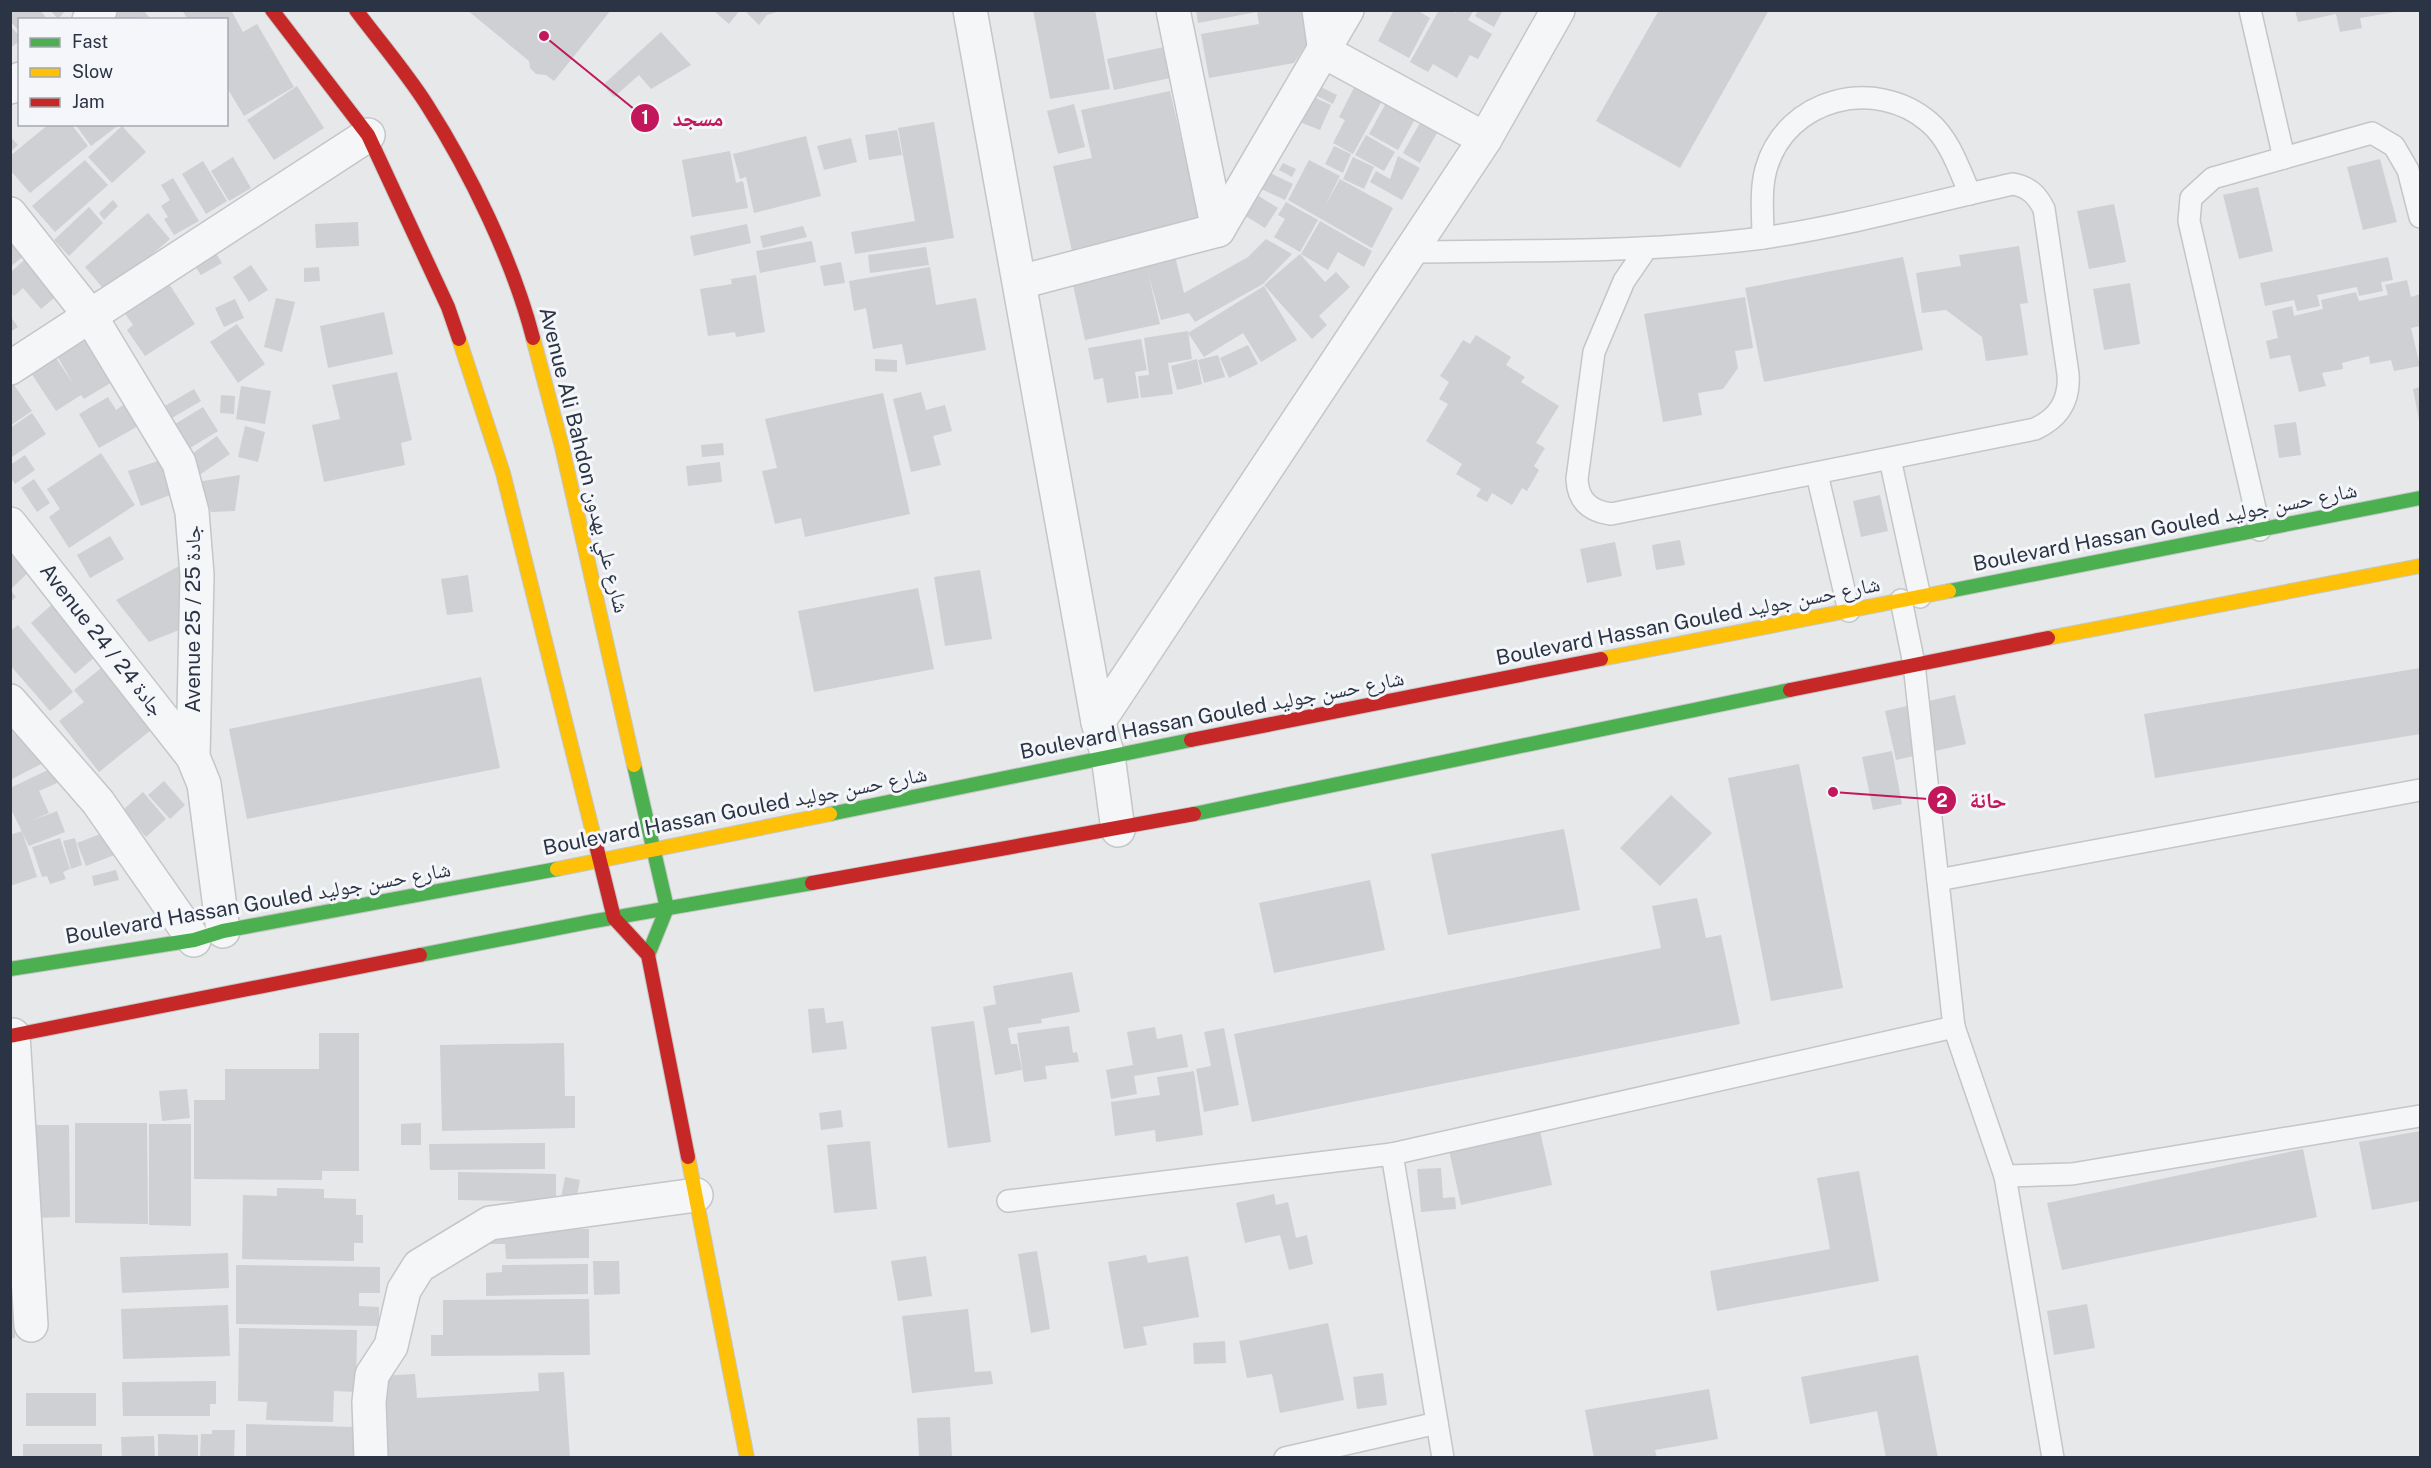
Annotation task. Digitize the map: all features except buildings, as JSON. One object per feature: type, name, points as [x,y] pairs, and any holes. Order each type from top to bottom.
[{"type":"main road","points":[[272,10],[368,135],[448,307],[503,473],[614,918],[648,955],[747,1458]]},
{"type":"main road","name":"Avenue Ali Bahdon شارع علي بهدون","points":[[356,10],[428,105],[477,193],[526,309],[562,447],[656,851],[667,908]]},
{"type":"main road","name":"Boulevard Hassan Gouled شارع حسن جوليد","points":[[10,969],[208,935],[656,851],[1108,756],[2421,498]]},
{"type":"main road","points":[[12,1035],[667,908],[1118,830],[1914,664],[2421,566]]},
{"type":"main road","points":[[648,955],[667,908]]},
{"type":"street","points":[[970,10],[1098,722],[1108,756],[1118,830]]},
{"type":"street","points":[[1173,10],[1218,230]]},
{"type":"street","points":[[1319,10],[1325,52]]},
{"type":"street","points":[[1020,282],[1218,230],[1325,52],[1347,10]]},
{"type":"street","points":[[1098,722],[1412,252],[1485,139],[1558,10]]},
{"type":"street","points":[[1325,52],[1485,139]]},
{"type":"street","points":[[10,368],[89,314],[368,135]]},
{"type":"street","name":"Avenue 25 / جادة 25","points":[[10,214],[89,314],[180,463],[192,512],[197,575],[193,757],[204,784],[208,935]]},
{"type":"street","name":"Avenue 24 / جادة 24","points":[[10,524],[193,757]]},
{"type":"street","points":[[10,701],[98,802],[208,935]]},
{"type":"street","points":[[12,1035],[31,1325]]},
{"type":"street","points":[[370,1458],[369,1402],[372,1375],[391,1346],[404,1290],[419,1266],[490,1222],[696,1196]]},
{"type":"lane","points":[[2250,10],[2284,158]]},
{"type":"lane","points":[[1763,238],[1762,194],[1766,169],[1776,145],[1791,125],[1812,110],[1835,100],[1860,96],[1885,99],[1909,108],[1930,123],[1946,142],[1970,194]]},
{"type":"lane","points":[[2260,530],[2189,221],[2191,198],[2213,178],[2372,133],[2394,146],[2408,170],[2421,218]]},
{"type":"lane","points":[[1412,252],[1646,249],[1763,238],[1833,225],[2013,184],[2035,195],[2044,209],[2068,374],[2067,396],[2060,411],[2049,422],[2035,429],[1611,514],[1590,508],[1582,500],[1577,490],[1577,479],[1594,352],[1624,281],[1646,249]]},
{"type":"lane","points":[[1890,459],[1910,599],[1914,664],[1954,1027],[2005,1176],[2054,1458]]},
{"type":"lane","points":[[1816,474],[1849,611]]},
{"type":"lane","points":[[1938,880],[2421,790]]},
{"type":"lane","points":[[1008,1201],[1392,1154],[1954,1027]]},
{"type":"lane","points":[[2005,1176],[2072,1174],[2421,1116]]},
{"type":"lane","points":[[1392,1154],[1443,1458]]},
{"type":"lane","points":[[1285,1458],[1437,1424]]},
{"type":"traffic: fast","points":[[1949,591],[2420,498]]},
{"type":"traffic: fast","points":[[1194,814],[1790,690]]},
{"type":"traffic: fast","points":[[830,814],[1191,740]]},
{"type":"traffic: fast","points":[[634,765],[667,908],[648,955]]},
{"type":"traffic: fast","points":[[10,969],[194,940],[223,931],[557,869]]},
{"type":"traffic: fast","points":[[420,955],[589,922],[812,883]]},
{"type":"traffic: slow","points":[[533,338],[562,447],[634,765]]},
{"type":"traffic: slow","points":[[459,339],[503,473],[596,845]]},
{"type":"traffic: slow","points":[[2048,638],[2420,566]]},
{"type":"traffic: slow","points":[[1601,659],[1949,591]]},
{"type":"traffic: slow","points":[[557,869],[830,814]]},
{"type":"traffic: slow","points":[[688,1157],[747,1458]]},
{"type":"traffic: jam","points":[[272,10],[368,135],[448,307],[459,339]]},
{"type":"traffic: jam","points":[[356,10],[419,93],[459,159],[502,248],[533,338]]},
{"type":"traffic: jam","points":[[1790,690],[2048,638]]},
{"type":"traffic: jam","points":[[1191,740],[1601,659]]},
{"type":"traffic: jam","points":[[812,883],[1194,814]]},
{"type":"traffic: jam","points":[[596,845],[614,918],[648,955],[688,1157]]},
{"type":"traffic: jam","points":[[10,1036],[420,955]]},
{"type":"place","name":"مسجد","points":[[544,36]]},
{"type":"place","name":"حانة","points":[[1833,792]]}]
